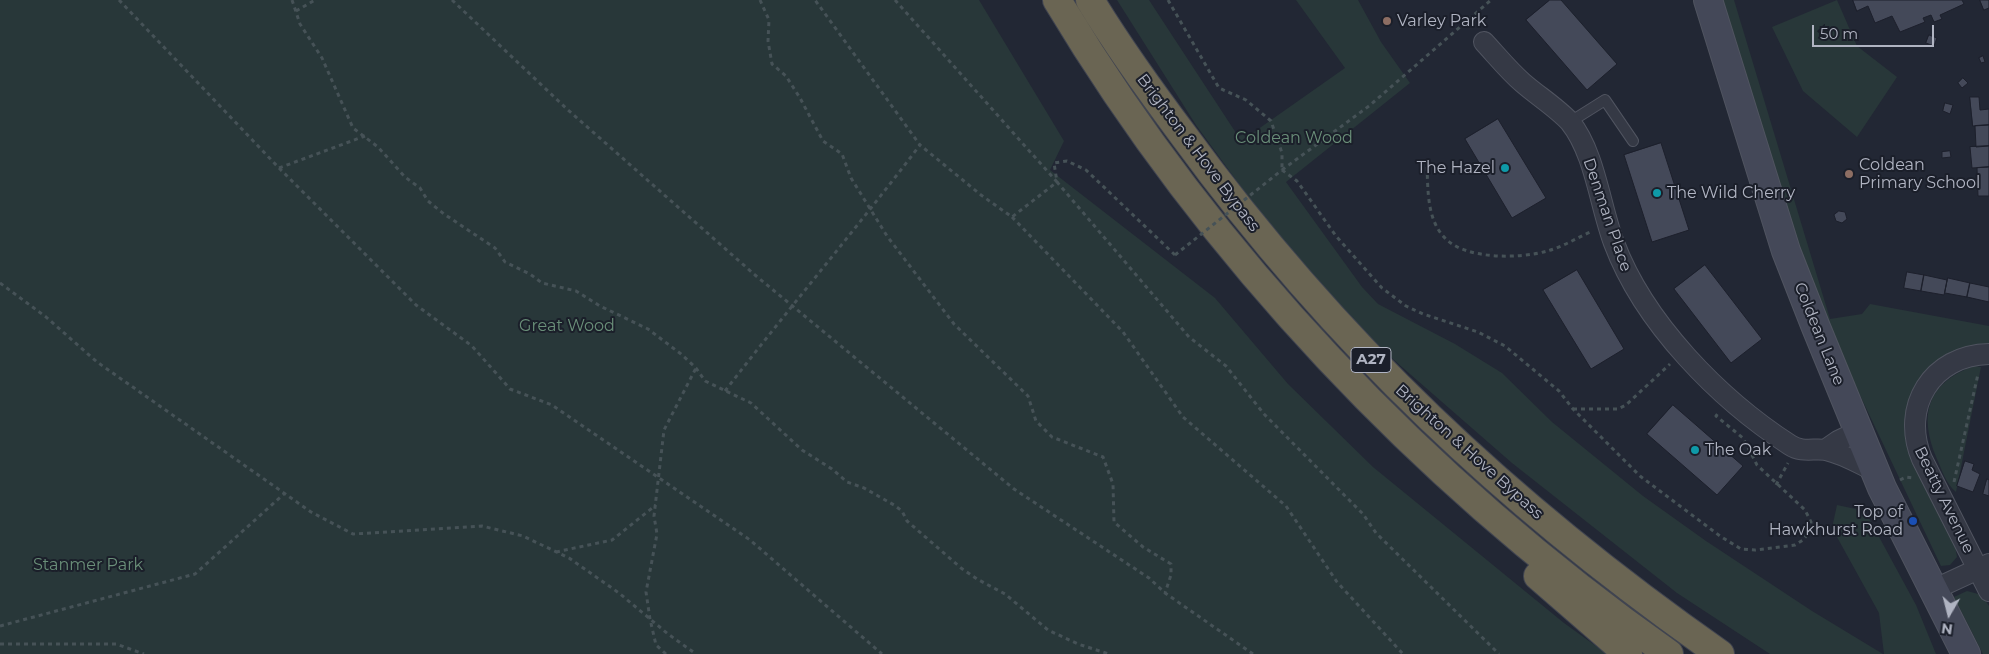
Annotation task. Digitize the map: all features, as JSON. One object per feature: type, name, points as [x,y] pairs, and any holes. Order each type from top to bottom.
[{"type":"highway","name":"Brighton & Hove Bypass","points":[[1057,0],[1093,60],[1201,207],[1244,262],[1328,357],[1396,427],[1480,504],[1570,580],[1669,654]]},
{"type":"highway","name":"Brighton & Hove Bypass","points":[[1090,0],[1118,47],[1220,186],[1265,242],[1349,337],[1415,405],[1499,483],[1602,568],[1720,654]]},
{"type":"highway","name":"A27","points":[[1396,427],[1469,515],[1628,654]]},
{"type":"street","name":"Coldean Lane","points":[[1708,0],[1786,251],[1875,471],[1966,654]]},
{"type":"street","name":"Denman Place","points":[[1484,42],[1522,82],[1570,122],[1583,146],[1608,224],[1633,286],[1649,310],[1729,400],[1796,448]]},
{"type":"street","name":"Beatty Avenue","points":[[1984,360],[1965,357],[1939,372],[1922,394],[1914,420],[1918,450],[1983,566],[1989,591]]},
{"type":"street","points":[[1825,450],[1838,440],[1859,431]]},
{"type":"street","points":[[1796,448],[1810,451],[1825,450],[1875,471]]},
{"type":"street","points":[[1935,589],[1983,566]]},
{"type":"lane","points":[[1570,122],[1605,100],[1633,141]]},
{"type":"path","points":[[119,0],[279,168],[416,306],[472,346],[510,389],[552,405],[750,540],[882,654]]},
{"type":"path","points":[[292,0],[300,24],[322,58],[353,128],[366,136],[405,177],[420,188],[428,201],[462,228],[495,248],[506,262],[530,274],[542,283],[576,291],[600,306],[648,329],[696,368],[705,381],[751,403],[802,450],[832,468],[847,482],[864,488],[902,511],[907,521],[961,568],[1005,594],[1048,630],[1078,644],[1109,654]]},
{"type":"path","points":[[296,11],[314,0]]},
{"type":"path","points":[[452,0],[568,110],[791,305],[1014,489],[1149,578],[1165,593],[1253,654]]},
{"type":"path","points":[[760,0],[770,20],[768,41],[772,64],[786,76],[823,141],[842,154],[851,178],[870,212],[954,324],[1028,396],[1036,421],[1052,436],[1102,457],[1113,484],[1114,522],[1143,547],[1170,564],[1171,574],[1165,593]]},
{"type":"path","points":[[816,0],[920,145],[981,195],[1012,217],[1123,332],[1183,417],[1286,506],[1337,582],[1403,654]]},
{"type":"path","points":[[895,0],[1057,182],[1189,337],[1226,366],[1264,414],[1364,514],[1376,533],[1499,654]]},
{"type":"path","points":[[1168,0],[1218,88],[1246,100],[1271,121],[1282,153],[1282,170]]},
{"type":"path","points":[[1057,182],[1054,163],[1067,161],[1086,170],[1175,255],[1282,170],[1369,106],[1491,0]]},
{"type":"path","points":[[279,168],[366,136]]},
{"type":"path","points":[[725,391],[791,305],[870,212],[920,145]]},
{"type":"path","points":[[1427,167],[1428,200],[1434,219],[1444,237],[1463,249],[1494,255],[1533,255],[1549,251],[1608,224]]},
{"type":"path","points":[[1282,170],[1297,181],[1336,236],[1382,288],[1406,306],[1423,314],[1478,332],[1504,346],[1559,391],[1573,408],[1640,476],[1720,536],[1741,549],[1755,550],[1795,545],[1803,540],[1810,531],[1811,522],[1805,510],[1776,485],[1757,465],[1743,438],[1716,416],[1729,400]]},
{"type":"path","points":[[1012,217],[1057,182]]},
{"type":"path","points":[[0,283],[46,317],[97,362],[311,512],[353,534],[482,526],[522,536],[569,558],[619,593],[696,654]]},
{"type":"path","points":[[1573,408],[1618,409],[1626,405],[1665,369],[1682,349]]},
{"type":"path","points":[[1952,492],[1984,360]]},
{"type":"path","points":[[666,654],[656,645],[646,592],[657,534],[654,516],[660,479],[664,430],[696,368]]},
{"type":"path","points":[[1776,485],[1796,448]]},
{"type":"path","points":[[0,626],[195,574],[285,493]]},
{"type":"path","points":[[555,552],[612,540],[656,504]]},
{"type":"path","points":[[0,644],[116,644],[144,654]]},
{"type":"green space","name":"Great Wood","points":[[0,0],[979,0],[1064,141],[1050,170],[1215,298],[1288,384],[1373,467],[1564,623],[1607,654],[0,654]]},
{"type":"green space","name":"Coldean Wood","points":[[1117,0],[1149,0],[1238,136],[1254,132],[1345,68],[1296,0],[1358,0],[1381,42],[1410,83],[1286,182],[1362,287],[1378,304],[1455,344],[1502,373],[1552,422],[1643,496],[1706,541],[1812,611],[1883,654],[1770,654],[1677,593],[1512,463],[1371,340],[1312,274],[1255,206],[1196,125]]},
{"type":"green space","points":[[1720,0],[1734,0],[1830,319],[1862,314],[1870,304],[1989,326],[1989,346],[1910,398],[1955,545],[1957,557],[1950,565],[1941,566],[1858,391],[1793,241]]},
{"type":"green space","points":[[1837,0],[1857,46],[1897,77],[1857,137],[1803,91],[1772,27]]},
{"type":"green space","points":[[1974,366],[1981,367],[1956,492],[1945,477],[1931,443],[1928,415],[1931,402],[1937,391],[1958,373]]},
{"type":"green space","points":[[1837,505],[1865,511],[1916,605],[1936,654],[1884,654],[1879,613],[1832,528]]},
{"type":"green space","points":[[1967,591],[1982,595],[1989,606],[1989,654],[1983,654],[1954,597]]},
{"type":"building","points":[[1550,0],[1561,0],[1617,64],[1587,90],[1526,20]]},
{"type":"building","points":[[1853,0],[1962,0],[1964,4],[1940,15],[1942,19],[1934,22],[1931,15],[1923,18],[1925,22],[1900,32],[1892,16],[1875,23],[1868,6],[1857,11]]},
{"type":"building","points":[[1980,0],[1989,0],[1989,8],[1984,10]]},
{"type":"building","points":[[1929,35],[1937,38],[1934,46],[1926,43]]},
{"type":"building","points":[[1983,56],[1985,62],[1981,63],[1979,58]]},
{"type":"building","points":[[1963,78],[1968,83],[1962,88],[1958,83]]},
{"type":"building","points":[[1970,97],[1979,97],[1980,110],[1989,109],[1989,125],[1973,126]]},
{"type":"building","points":[[1945,103],[1953,105],[1950,114],[1943,111]]},
{"type":"building","name":"The Hazel","points":[[1498,119],[1546,198],[1512,218],[1465,139]]},
{"type":"building","points":[[1989,125],[1989,146],[1976,147],[1975,126]]},
{"type":"building","name":"The Wild Cherry","points":[[1661,143],[1689,230],[1652,242],[1624,155]]},
{"type":"building","points":[[1989,146],[1989,167],[1972,168],[1970,147]]},
{"type":"building","points":[[1950,151],[1951,157],[1942,158],[1942,152]]},
{"type":"building","points":[[1989,167],[1989,196],[1978,196],[1977,168]]},
{"type":"building","points":[[1839,211],[1845,212],[1847,219],[1842,223],[1836,221],[1834,215]]},
{"type":"building","points":[[1705,265],[1762,339],[1731,363],[1674,289]]},
{"type":"building","points":[[1577,270],[1624,349],[1591,369],[1543,290]]},
{"type":"building","points":[[1907,272],[1924,275],[1921,291],[1904,288]]},
{"type":"building","points":[[1924,275],[1947,280],[1944,295],[1921,291]]},
{"type":"building","points":[[1948,278],[1970,283],[1967,297],[1945,293]]},
{"type":"building","points":[[1970,283],[1989,287],[1989,302],[1967,297]]},
{"type":"building","name":"The Oak","points":[[1673,405],[1743,466],[1717,495],[1647,434]]},
{"type":"building","points":[[1965,461],[1974,464],[1972,470],[1980,474],[1973,492],[1957,486]]},
{"type":"building","points":[[1987,479],[1989,480],[1989,496],[1983,494]]},
{"type":"place","name":"Varley Park","points":[[1387,21]]},
{"type":"place","name":"The Hazel","points":[[1505,168]]},
{"type":"place","name":"Coldean Primary School","points":[[1849,174]]},
{"type":"place","name":"The Wild Cherry","points":[[1657,193]]},
{"type":"place","name":"The Oak","points":[[1695,450]]},
{"type":"place","name":"Top of Hawkhurst Road","points":[[1913,521]]},
{"type":"park label","name":"Stanmer Park","points":[[88,565]]}]
